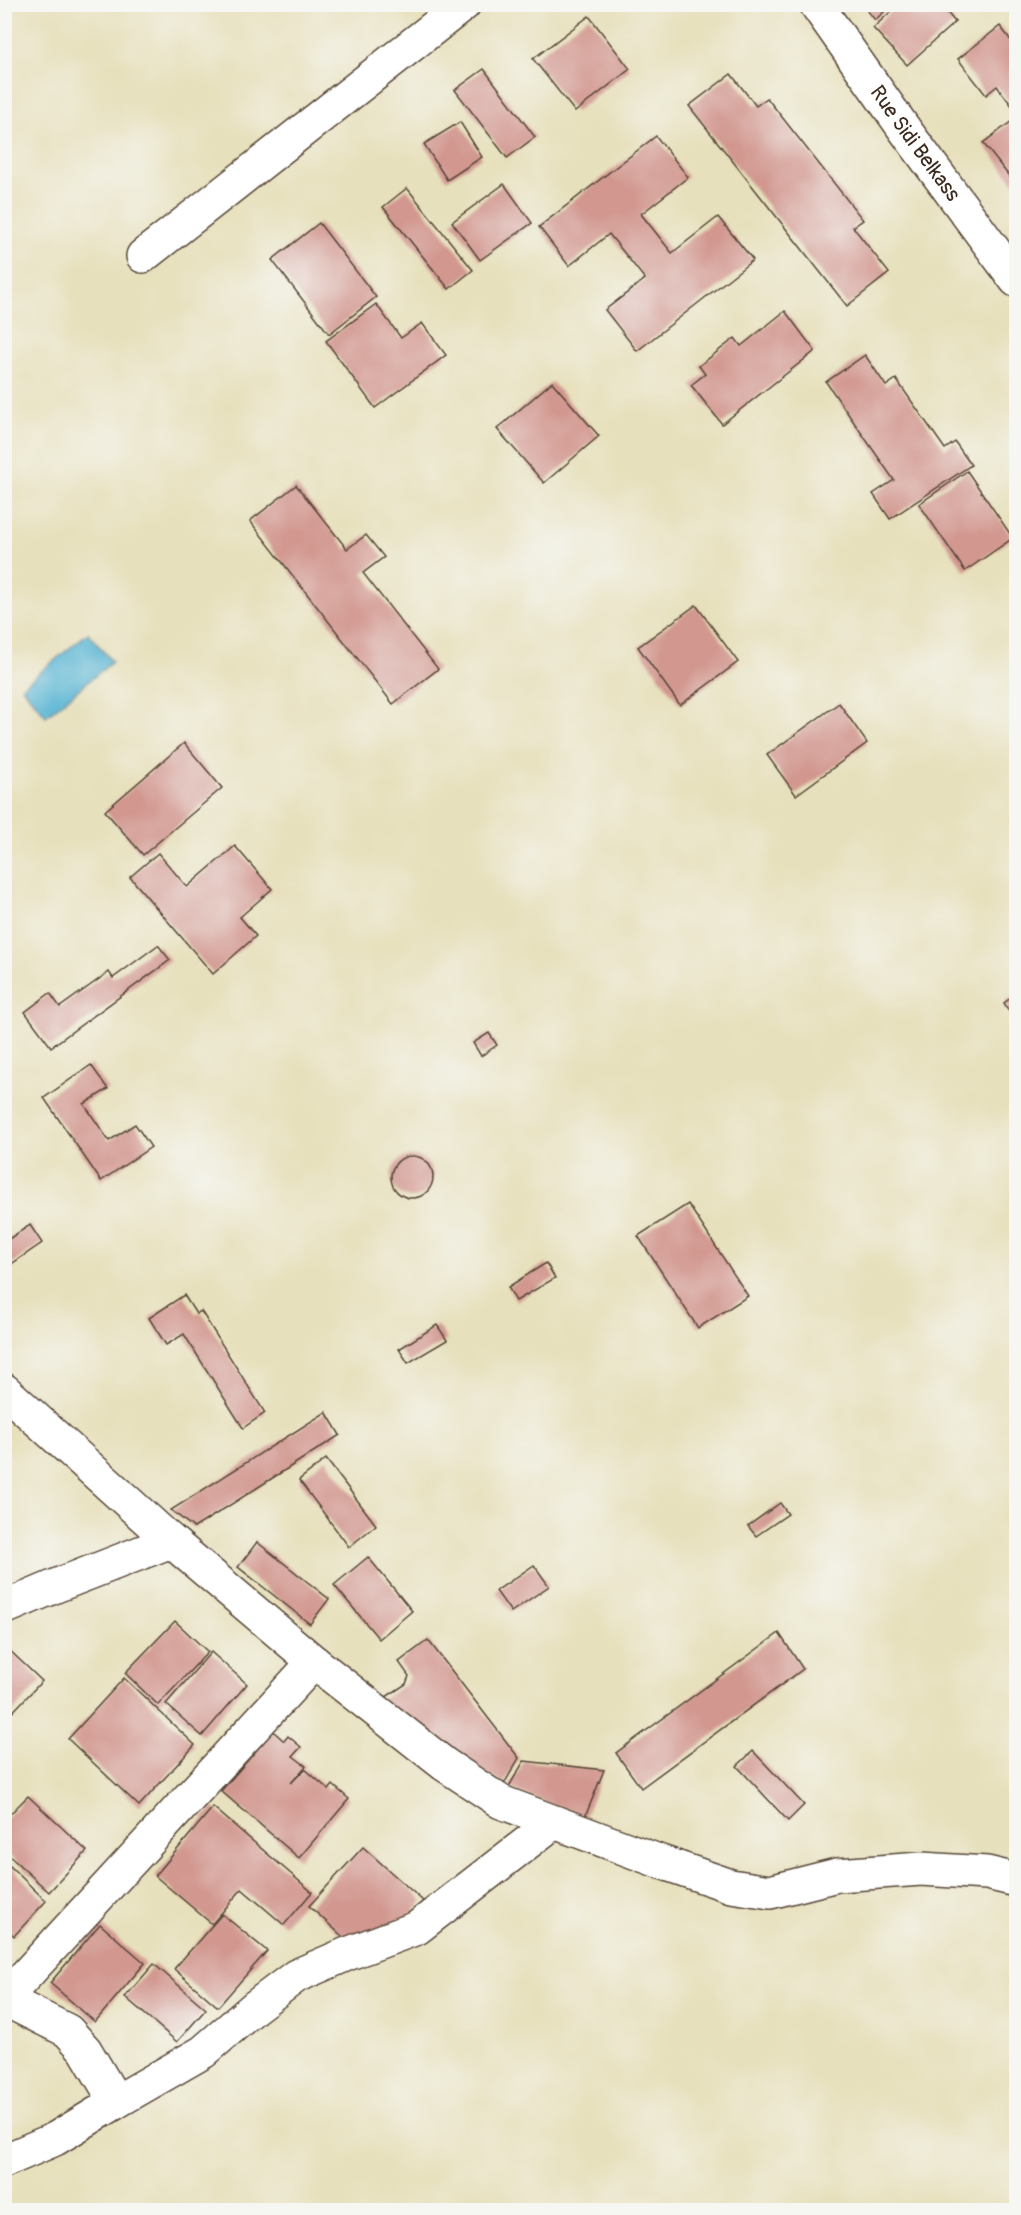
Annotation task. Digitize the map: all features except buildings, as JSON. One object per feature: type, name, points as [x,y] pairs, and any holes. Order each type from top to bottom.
[{"type":"street","points":[[143,256],[464,4]]},
{"type":"street","name":"Rue Sidi Belkass","points":[[816,4],[905,130],[1017,280]]},
{"type":"street","points":[[4,1390],[171,1541],[314,1662],[444,1764],[501,1802],[731,1886],[770,1892],[837,1875],[921,1869],[987,1874],[1017,1880]]},
{"type":"street","points":[[4,1608],[171,1541]]},
{"type":"street","points":[[116,2102],[85,2050],[68,2031],[5,1999],[314,1662]]},
{"type":"street","points":[[4,2161],[55,2139],[203,2052],[255,2007],[296,1976],[417,1928],[554,1822]]},
{"type":"water","points":[[88,633],[112,662],[46,716],[22,687]]}]
